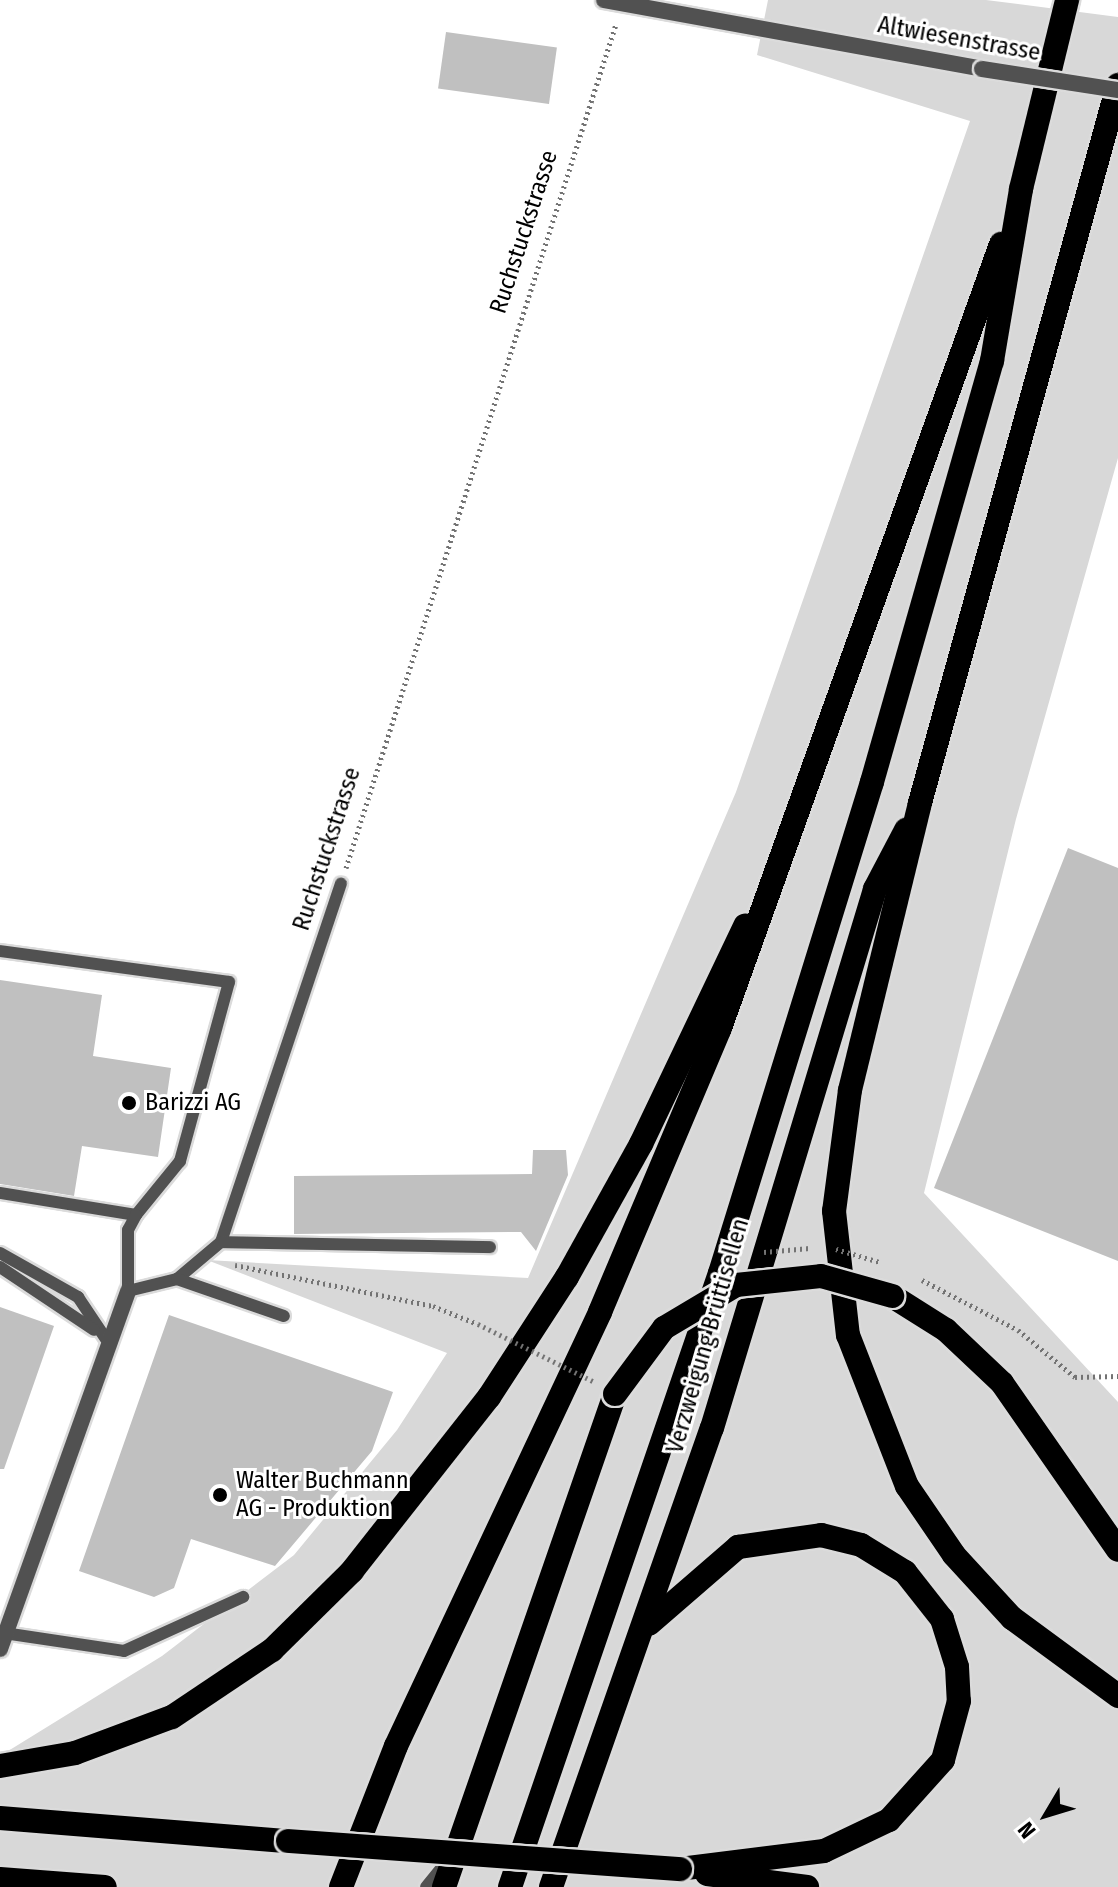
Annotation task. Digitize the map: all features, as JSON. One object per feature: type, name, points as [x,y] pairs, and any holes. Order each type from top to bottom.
[{"type":"highway","points":[[510,1887],[655,1470],[841,887],[992,361],[1021,189],[1067,0]]},
{"type":"highway","points":[[1118,88],[920,803],[837,1168],[834,1246],[848,1335],[888,1450],[954,1555],[1012,1618],[1118,1696]]},
{"type":"highway","points":[[341,1887],[396,1746],[656,1185],[741,974],[768,881],[1021,189]]},
{"type":"highway","name":"Verzweigung Brüttisellen","points":[[551,1887],[733,1365],[875,889],[920,803]]},
{"type":"highway","points":[[0,1766],[37,1761],[126,1736],[208,1696],[300,1624],[376,1545],[489,1397],[567,1277],[641,1144],[768,881]]},
{"type":"highway","points":[[444,1887],[615,1394],[664,1328],[736,1285],[821,1276],[892,1296],[946,1330],[1002,1383],[1118,1550]]},
{"type":"highway","points":[[643,1629],[738,1547],[821,1535],[861,1545],[905,1572],[942,1619],[957,1667],[957,1713],[943,1760],[889,1820],[824,1851],[680,1869]]},
{"type":"highway","points":[[10,1819],[680,1869],[807,1887]]},
{"type":"highway","points":[[2,1879],[105,1887]]},
{"type":"street","name":"Altwiesenstrasse","points":[[610,1],[982,69],[1118,88]]},
{"type":"street","points":[[2,1641],[106,1339],[128,1291]]},
{"type":"lane","name":"Ruchstuckstrasse","points":[[128,1291],[177,1279],[207,1260],[221,1242],[341,884]]},
{"type":"lane","points":[[0,951],[229,982],[180,1161],[136,1215],[128,1230],[128,1291]]},
{"type":"lane","points":[[0,1193],[136,1215]]},
{"type":"lane","points":[[221,1242],[490,1247]]},
{"type":"lane","points":[[0,1253],[61,1283],[106,1339]]},
{"type":"lane","points":[[0,1267],[106,1339]]},
{"type":"lane","points":[[177,1279],[284,1316]]},
{"type":"lane","points":[[2,1641],[124,1651],[243,1597]]},
{"type":"lane","points":[[426,1887],[458,1846]]},
{"type":"path","name":"Ruchstuckstrasse","points":[[341,884],[610,1]]},
{"type":"path","points":[[207,1260],[433,1306],[478,1324]]},
{"type":"path","points":[[917,1278],[997,1317],[1075,1377],[1118,1376]]},
{"type":"shaded area","points":[[768,0],[986,0],[1118,17],[1118,458],[1016,819],[924,1193],[1118,1402],[1118,1887],[0,1887],[0,1756],[162,1656],[294,1555],[397,1430],[447,1353],[207,1260],[528,1278],[736,792],[970,121],[757,55]]},
{"type":"building","points":[[446,32],[557,48],[549,104],[438,88]]},
{"type":"building","points":[[1068,848],[1118,868],[1118,1261],[934,1188]]},
{"type":"building","points":[[0,980],[102,995],[93,1056],[171,1068],[158,1157],[82,1146],[74,1196],[0,1184]]},
{"type":"building","points":[[533,1150],[566,1150],[568,1175],[536,1251],[521,1232],[294,1234],[294,1176],[532,1174]]},
{"type":"building","points":[[0,1307],[54,1326],[4,1469],[0,1469]]},
{"type":"building","name":"Walter Buchmann AG - Produktion","points":[[169,1315],[393,1392],[372,1451],[275,1566],[191,1539],[174,1588],[154,1597],[79,1571]]},
{"type":"place","name":"Barizzi AG","points":[[129,1103]]},
{"type":"place","name":"Walter Buchmann AG - Produktion","points":[[220,1495]]}]
